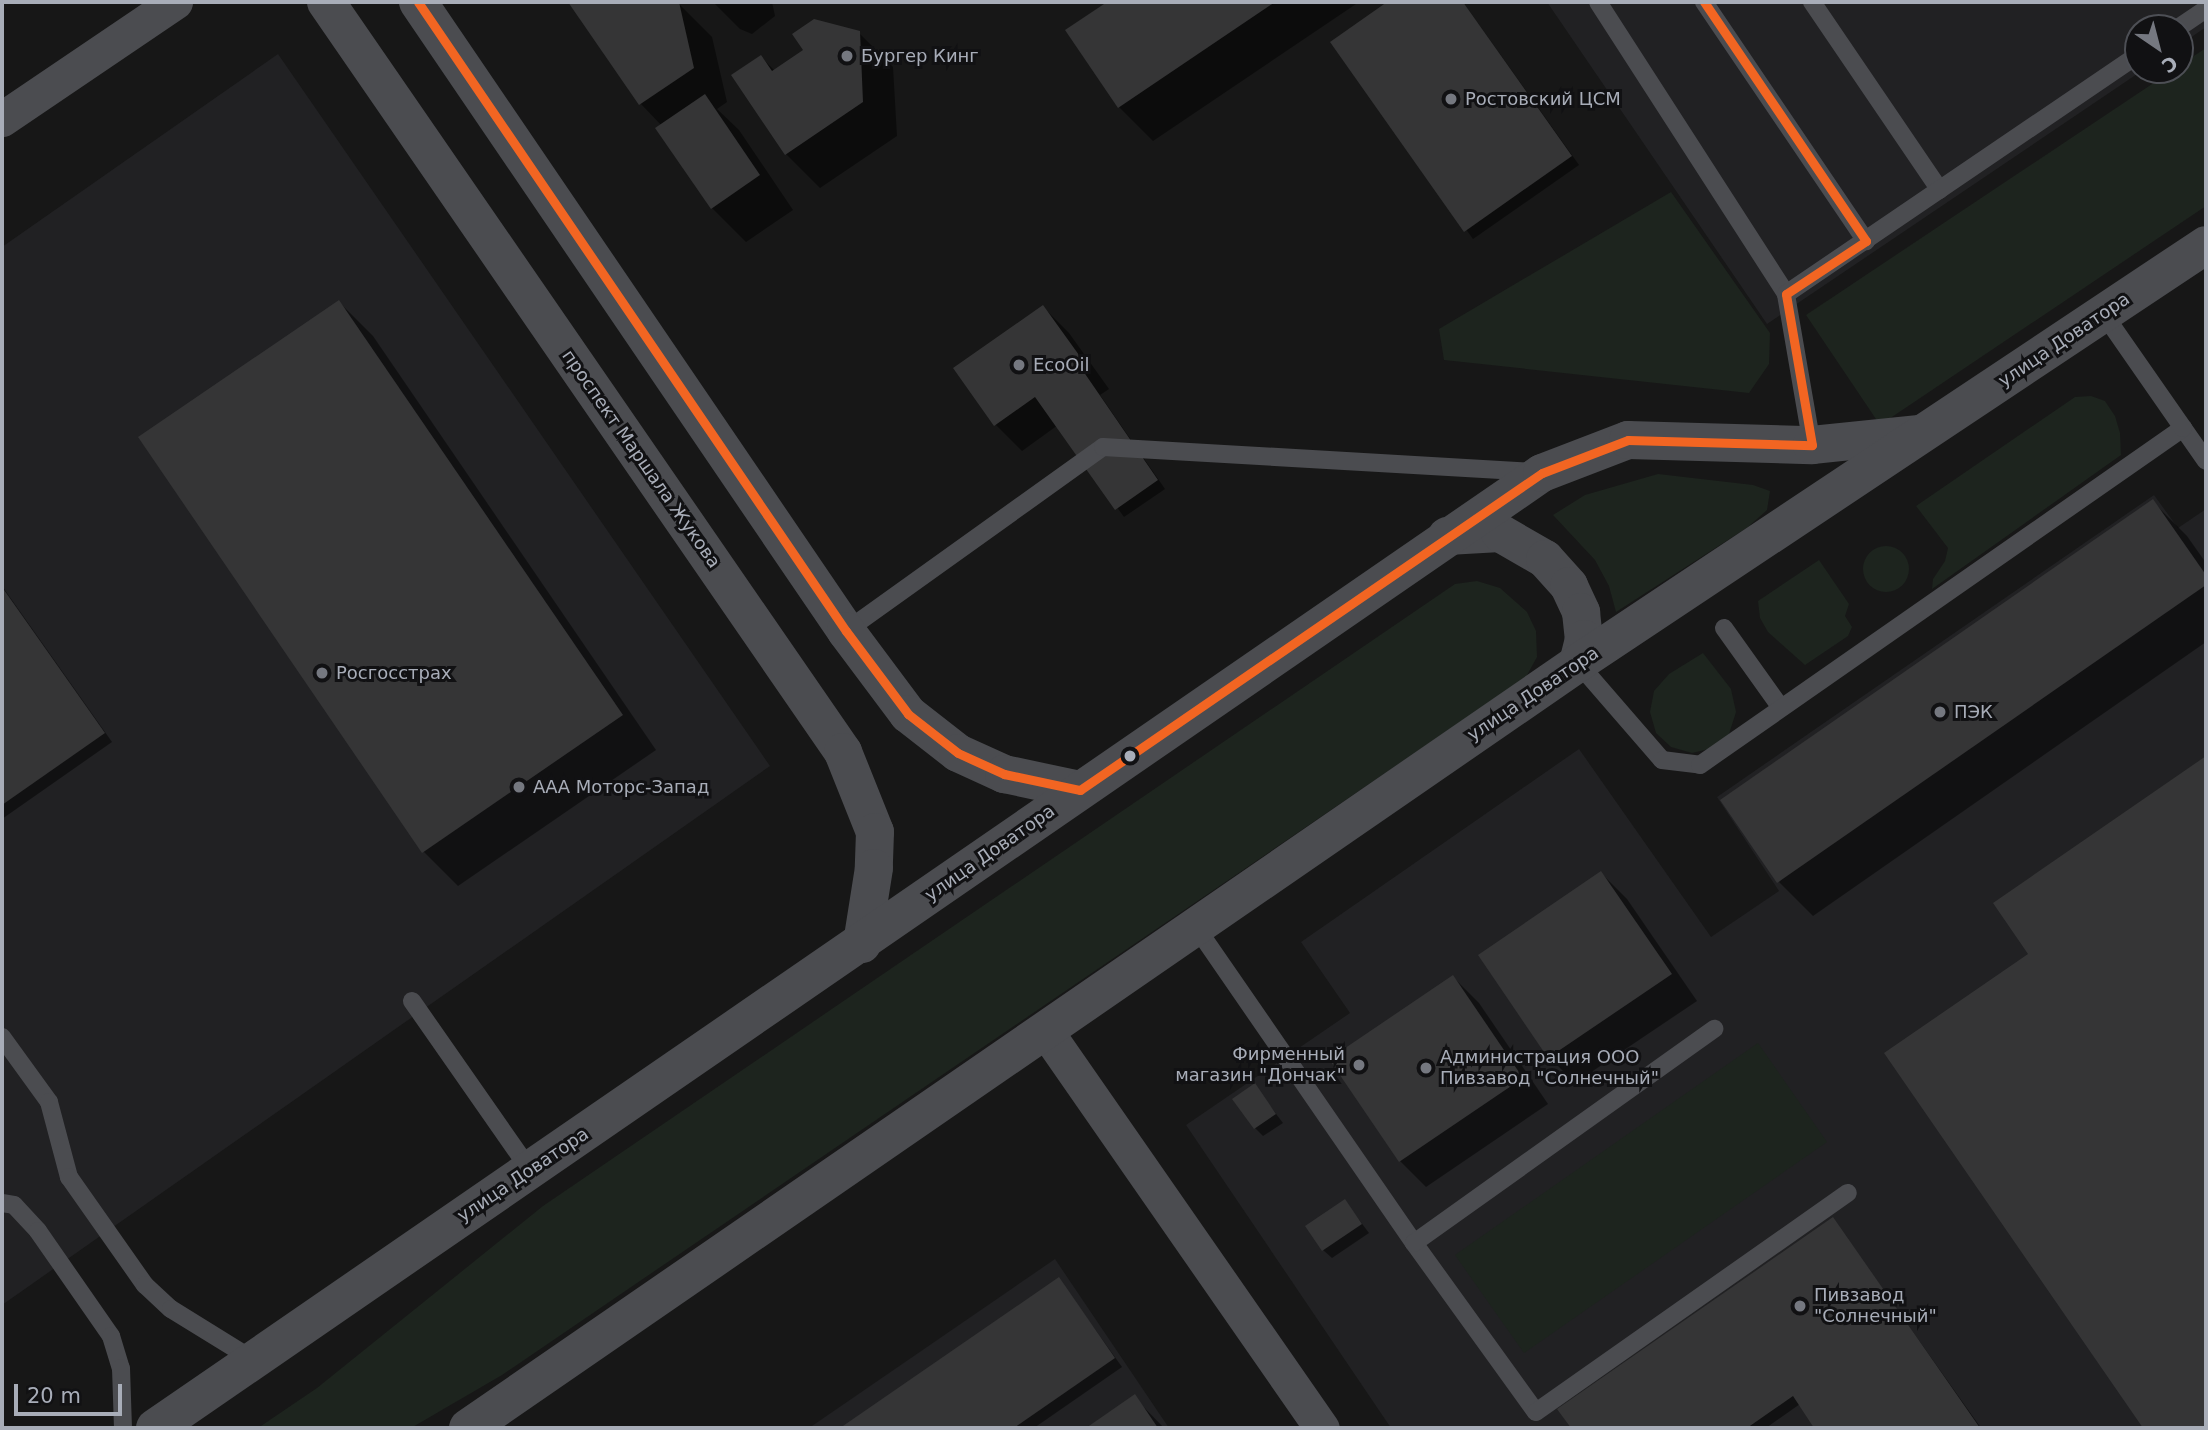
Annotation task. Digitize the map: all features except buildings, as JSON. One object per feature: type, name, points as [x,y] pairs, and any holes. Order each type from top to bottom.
[{"type":"street","points":[[2,119],[175,2]]},
{"type":"street","name":"проспект Маршала Жукова","points":[[326,2],[843,751],[874,832],[874,868],[862,944]]},
{"type":"street","points":[[418,2],[846,631],[908,714],[958,753],[1004,774],[1080,790]]},
{"type":"street","name":"улица Доватора","points":[[468,1428],[1578,663],[2206,245]]},
{"type":"street","name":"улица Доватора","points":[[155,1428],[252,1359],[862,944],[1080,790],[1542,473],[1628,440],[1812,445],[1921,434]]},
{"type":"street","points":[[1447,536],[1500,533],[1545,559],[1569,586],[1581,612],[1584,639],[1578,663]]},
{"type":"street","points":[[1045,1030],[1322,1428]]},
{"type":"lane","points":[[1598,2],[1786,294],[1812,445]]},
{"type":"lane","points":[[1704,2],[1866,241]]},
{"type":"lane","points":[[1812,2],[1940,190]]},
{"type":"lane","points":[[1786,294],[2124,65]]},
{"type":"lane","points":[[2103,313],[2206,461]]},
{"type":"lane","points":[[1578,663],[1662,760],[1700,765],[2183,428]]},
{"type":"lane","points":[[846,631],[1103,447],[1542,473]]},
{"type":"lane","points":[[1724,628],[1781,708]]},
{"type":"lane","points":[[1196,927],[1539,1420],[1848,1193]]},
{"type":"lane","points":[[412,1001],[530,1170]]},
{"type":"lane","points":[[1414,1243],[1714,1029]]},
{"type":"lane","points":[[2,1037],[49,1102],[69,1177],[145,1285],[171,1309],[252,1359]]},
{"type":"lane","points":[[2,1203],[14,1205],[38,1231],[111,1336],[121,1368],[123,1428]]},
{"type":"shaded area","points":[[1547,2],[2206,2],[2206,27],[2194,35],[2194,14],[2124,14],[2124,83],[1767,324]]},
{"type":"shaded area","points":[[2206,48],[2206,206],[1880,425],[1806,315],[2152,84],[2194,84],[2194,56]]},
{"type":"shaded area","points":[[278,54],[770,766],[2,1305],[2,247]]},
{"type":"shaded area","points":[[1671,192],[1770,333],[1769,364],[1749,393],[1444,360],[1439,329]]},
{"type":"shaded area","points":[[2091,396],[2105,401],[2115,416],[2120,433],[2121,455],[1932,589],[1933,579],[1945,561],[1948,548],[1916,506],[2075,397]]},
{"type":"shaded area","points":[[1658,474],[1753,485],[1770,491],[1767,510],[1748,527],[1616,612],[1609,586],[1595,560],[1553,515],[1585,495]]},
{"type":"shaded area","points":[[2154,495],[2178,528],[2206,509],[2206,1428],[1391,1428],[1186,1125],[1350,1013],[1301,942],[1579,749],[1711,937],[1779,891],[1717,797]]},
{"type":"shaded area","points":[[1886,546],[1902,553],[1909,569],[1902,585],[1886,592],[1870,585],[1863,569],[1870,553]]},
{"type":"shaded area","points":[[1819,560],[1849,604],[1845,616],[1852,627],[1848,636],[1805,665],[1768,632],[1760,618],[1758,601]]},
{"type":"shaded area","points":[[1477,581],[1500,588],[1527,612],[1536,631],[1537,657],[1526,677],[502,1375],[411,1428],[258,1428],[317,1388],[543,1206],[1455,584]]},
{"type":"shaded area","points":[[1703,653],[1731,689],[1736,712],[1729,734],[1713,748],[1692,753],[1671,747],[1656,733],[1650,712],[1654,691],[1669,674]]},
{"type":"shaded area","points":[[1758,1043],[1827,1142],[1524,1353],[1455,1255]]},
{"type":"shaded area","points":[[1055,1259],[1169,1428],[809,1428]]},
{"type":"transit line","points":[[418,2],[846,631],[908,714],[958,753],[1004,774],[1080,790],[1542,473],[1628,440],[1812,445],[1786,294],[1866,241],[1704,2]]},
{"type":"place","name":"Бургер Кинг","points":[[847,56]]},
{"type":"place","name":"Ростовский ЦСМ","points":[[1451,99]]},
{"type":"place","name":"EcoOil","points":[[1019,365]]},
{"type":"place","name":"Росгосстрах","points":[[322,673]]},
{"type":"place","name":"ПЭК","points":[[1940,712]]},
{"type":"place","name":"ААА Моторс-Запад","points":[[519,787]]},
{"type":"place","name":"Фирменный магазин \"Дончак\"","points":[[1359,1065]]},
{"type":"place","name":"Администрация ООО Пивзавод \"Солнечный\"","points":[[1426,1068]]},
{"type":"place","name":"Пивзавод \"Солнечный\"","points":[[1800,1306]]}]
